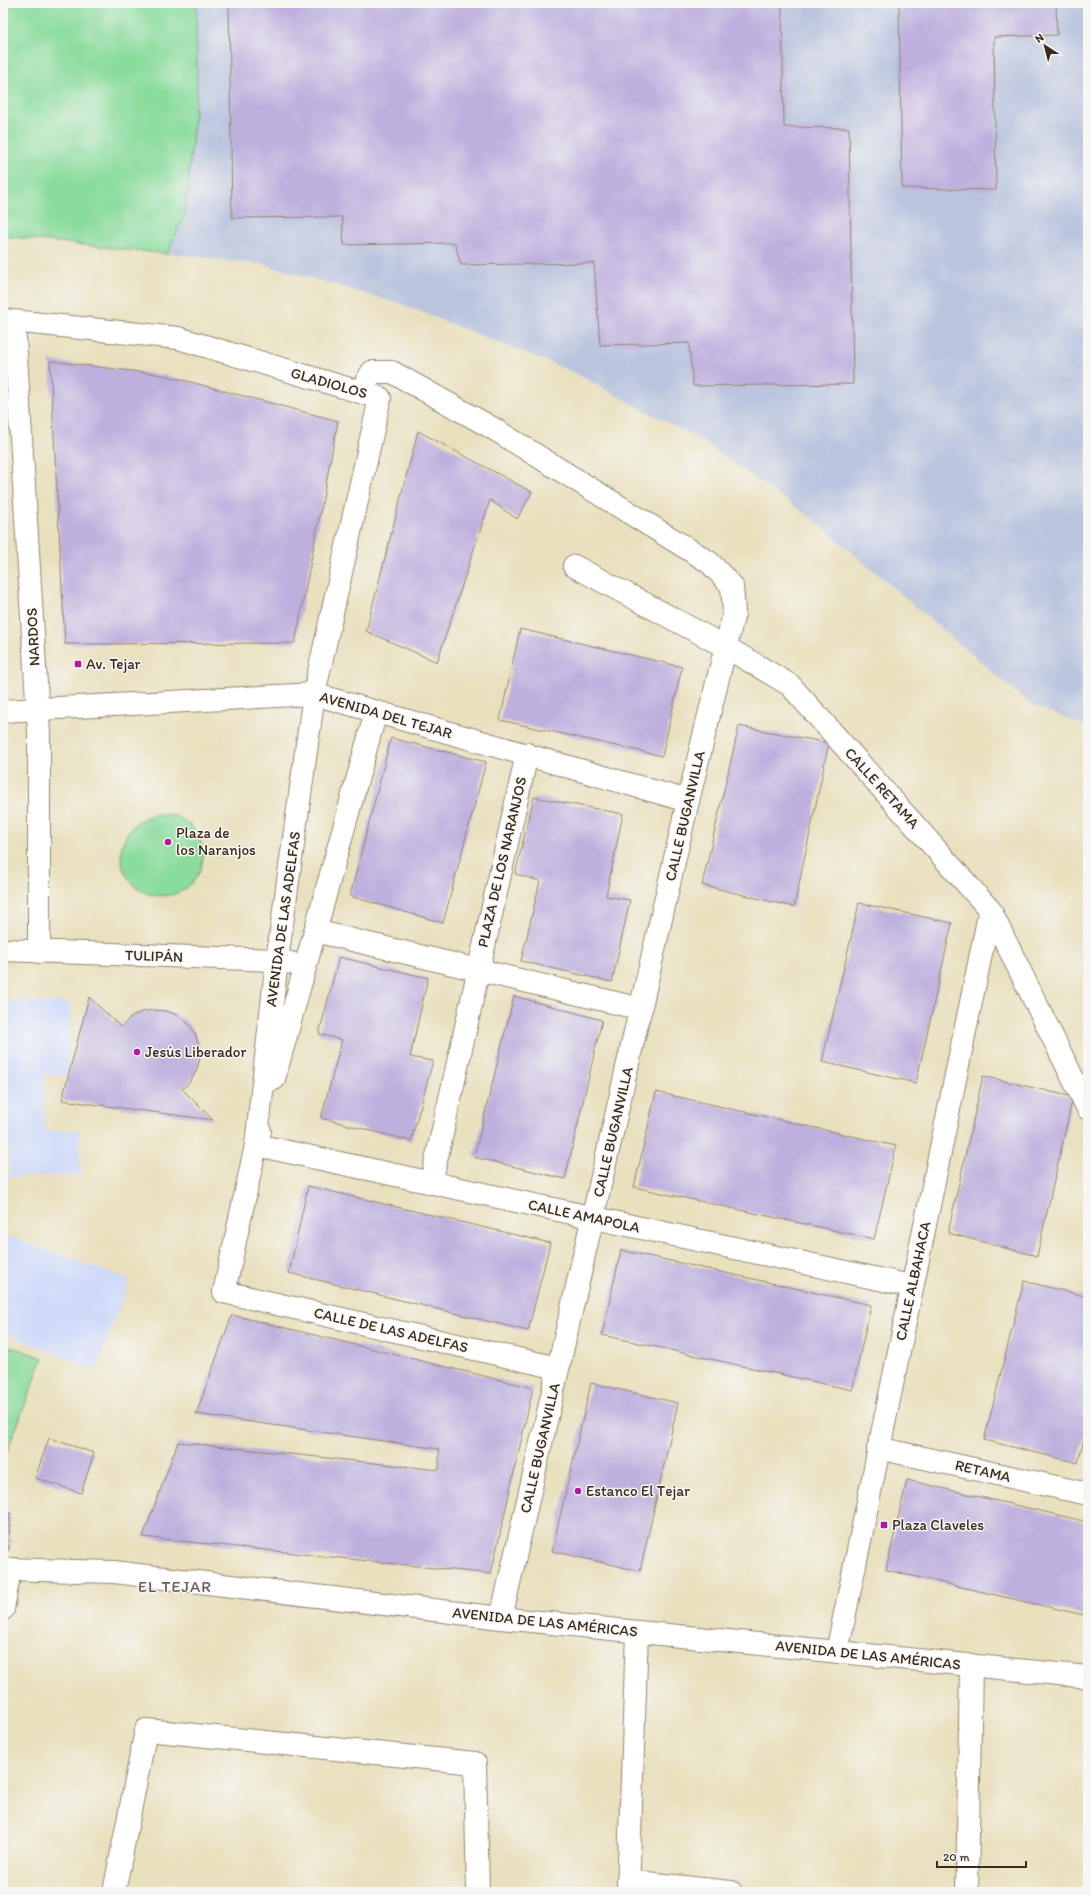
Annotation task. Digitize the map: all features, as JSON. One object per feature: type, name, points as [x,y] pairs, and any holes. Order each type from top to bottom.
[{"type":"street","name":"GLADIOLOS","points":[[8,321],[178,338],[380,398],[314,694]]},
{"type":"street","name":"NARDOS","points":[[8,321],[39,733],[40,952]]},
{"type":"street","name":"CALLE BUGANVILLA","points":[[360,392],[372,372],[392,372],[494,430],[708,562],[732,586],[734,612],[724,646],[688,801],[501,1618]]},
{"type":"street","name":"CALLE RETAMA","points":[[574,566],[724,646],[790,685],[990,910],[1088,1109]]},
{"type":"street","name":"AVENIDA DEL TEJAR","points":[[3,711],[314,694],[688,801]]},
{"type":"street","name":"AVENIDA DE LAS ADELFAS","points":[[256,1145],[277,960],[314,694]]},
{"type":"street","name":"AVENIDA DE LAS ADELFAS","points":[[224,1292],[256,1145],[376,712]]},
{"type":"street","name":"PLAZA DE LOS NARANJOS","points":[[431,1183],[527,754]]},
{"type":"street","name":"CALLE ALBAHACA","points":[[837,1652],[990,910]]},
{"type":"street","points":[[315,931],[641,1009]]},
{"type":"street","name":"TULIPÁN","points":[[3,950],[277,960],[306,965]]},
{"type":"street","name":"CALLE AMAPOLA","points":[[256,1145],[912,1286]]},
{"type":"street","name":"CALLE DE LAS ADELFAS","points":[[224,1292],[558,1368]]},
{"type":"street","name":"RETAMA","points":[[878,1448],[1088,1494]]},
{"type":"street","points":[[3,1609],[6,1569]]},
{"type":"street","name":"AVENIDA DE LAS AMÉRICAS","points":[[6,1569],[114,1572],[501,1618],[1088,1677]]},
{"type":"street","points":[[637,1632],[628,1886],[731,1892]]},
{"type":"street","points":[[967,1892],[971,1665]]},
{"type":"street","points":[[114,1892],[146,1730],[475,1763],[478,1892]]},
{"type":"shaded area","points":[[3,3],[1088,3],[1088,727],[1030,704],[814,520],[699,439],[571,371],[401,304],[267,265],[3,233]]},
{"type":"shaded area","points":[[3,1001],[70,1003],[68,1075],[43,1074],[45,1131],[79,1130],[81,1175],[10,1177],[9,1147],[3,1147]]},
{"type":"shaded area","points":[[3,1234],[130,1280],[95,1370],[3,1332]]},
{"type":"green space","points":[[3,3],[196,3],[197,88],[185,214],[167,254],[3,236]]},
{"type":"green space","points":[[162,814],[178,817],[191,826],[200,839],[203,855],[200,871],[191,884],[178,893],[162,896],[146,893],[133,884],[124,871],[121,855],[124,839],[133,826],[146,817]]},
{"type":"green space","points":[[3,1344],[43,1358],[3,1462]]},
{"type":"building","points":[[229,3],[782,3],[784,127],[849,128],[853,384],[693,386],[689,343],[600,345],[594,263],[461,265],[455,243],[344,245],[342,217],[232,218]]},
{"type":"building","points":[[899,3],[1056,3],[1057,35],[994,37],[996,190],[902,188]]},
{"type":"building","points":[[50,361],[164,375],[338,421],[295,643],[65,644]]},
{"type":"building","points":[[418,431],[532,492],[517,519],[490,500],[437,662],[366,631]]},
{"type":"building","points":[[520,629],[682,667],[662,756],[500,720]]},
{"type":"building","points":[[739,726],[829,743],[794,907],[702,885]]},
{"type":"building","points":[[391,738],[486,762],[443,923],[350,896]]},
{"type":"building","points":[[534,797],[623,814],[606,896],[630,900],[612,982],[521,961],[540,881],[515,874]]},
{"type":"building","points":[[859,903],[952,923],[916,1083],[822,1062]]},
{"type":"building","points":[[339,957],[428,978],[410,1057],[433,1061],[411,1141],[321,1118],[342,1040],[319,1034]]},
{"type":"building","points":[[514,996],[602,1020],[565,1179],[474,1157]]},
{"type":"building","name":"Jesús Liberador","points":[[89,997],[121,1027],[130,1018],[141,1012],[153,1010],[166,1011],[177,1015],[187,1022],[195,1033],[199,1045],[200,1059],[196,1072],[188,1084],[182,1089],[213,1120],[62,1100]]},
{"type":"building","points":[[983,1076],[1073,1097],[1037,1256],[948,1233]]},
{"type":"building","points":[[656,1092],[896,1146],[874,1239],[634,1187]]},
{"type":"building","points":[[308,1186],[550,1243],[528,1331],[289,1273]]},
{"type":"building","points":[[621,1250],[871,1305],[852,1390],[602,1335]]},
{"type":"building","points":[[1024,1281],[1088,1297],[1088,1422],[1078,1463],[984,1440]]},
{"type":"building","points":[[232,1315],[533,1388],[491,1574],[143,1537],[178,1442],[439,1470],[439,1449],[196,1414]]},
{"type":"building","points":[[591,1383],[678,1403],[640,1571],[552,1551]]},
{"type":"building","points":[[49,1438],[94,1453],[81,1493],[35,1478]]},
{"type":"building","points":[[907,1480],[1088,1522],[1088,1616],[886,1570]]},
{"type":"building","points":[[3,1513],[10,1513],[9,1550],[3,1550]]},
{"type":"place","name":"Av. Tejar","points":[[78,664]]},
{"type":"place","name":"Plaza de los Naranjos","points":[[168,842]]},
{"type":"place","name":"Jesús Liberador","points":[[137,1052]]},
{"type":"place","name":"Estanco El Tejar","points":[[578,1491]]},
{"type":"place","name":"Plaza Claveles","points":[[884,1525]]},
{"type":"district","name":"EL TEJAR","points":[[175,1586]]}]
